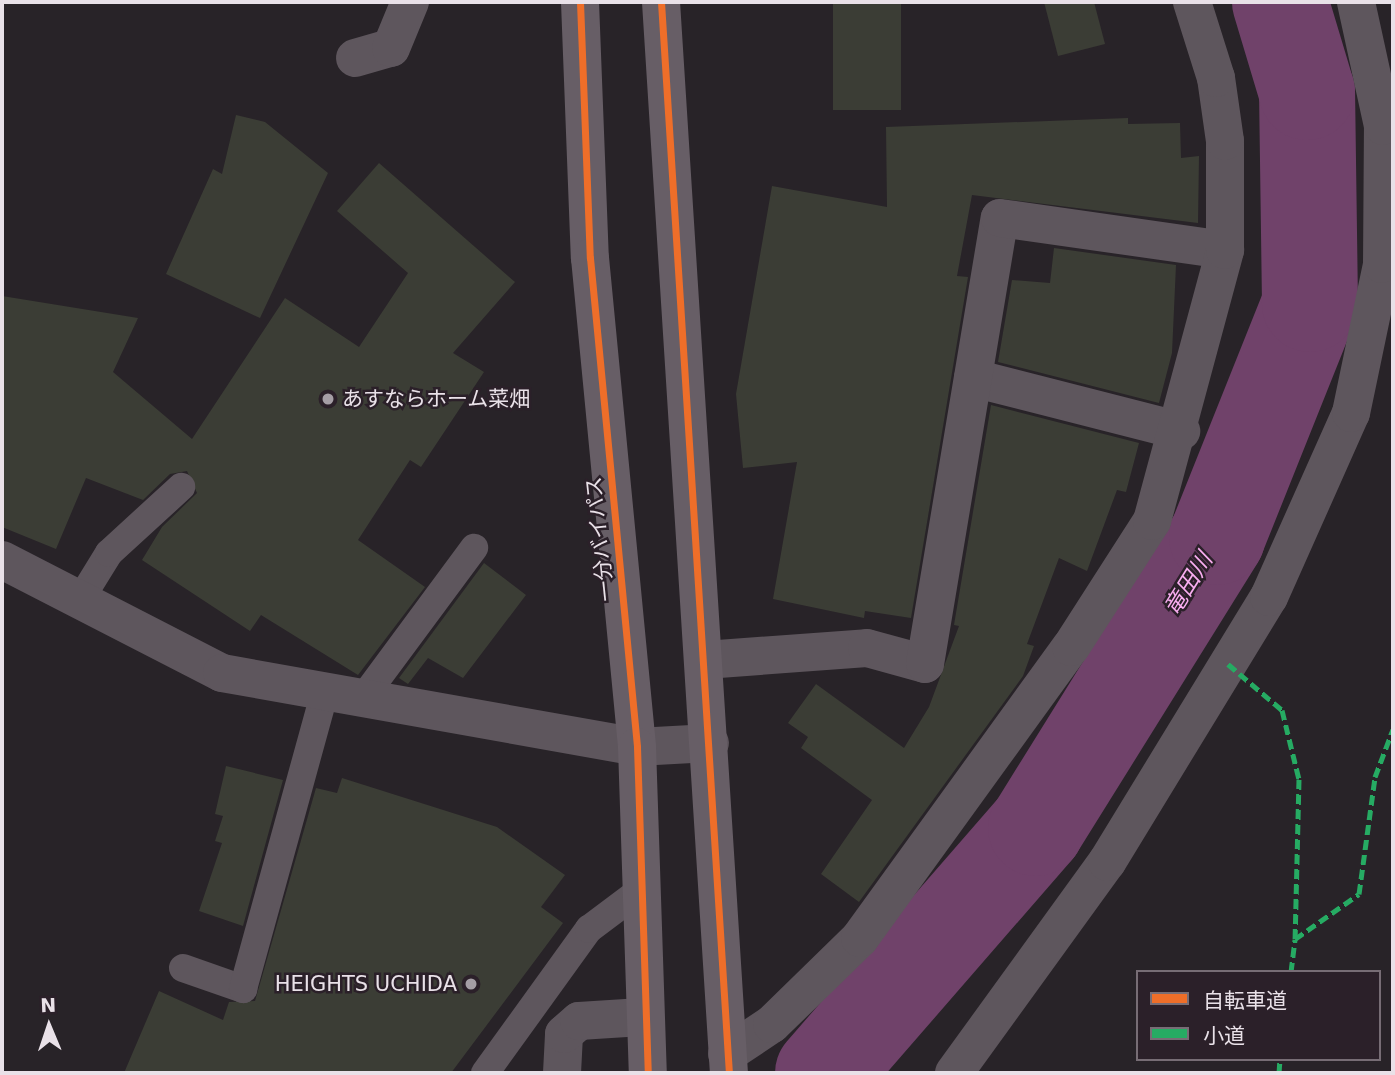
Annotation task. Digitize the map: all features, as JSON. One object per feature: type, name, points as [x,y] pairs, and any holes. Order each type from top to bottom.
[{"type":"highway","name":"一分バイパス","points":[[580,2],[590,258],[637,747],[645,887],[642,1017],[648,1073]]},
{"type":"highway","points":[[661,2],[705,660],[728,1063]]},
{"type":"street","points":[[355,58],[391,48],[410,2]]},
{"type":"street","points":[[728,1063],[860,938],[961,803],[1152,521],[1181,431],[1225,250],[1225,141],[1216,78],[1192,2]]},
{"type":"street","points":[[954,1073],[1107,862],[1269,597],[1350,413],[1382,264],[1383,126],[1356,2]]},
{"type":"street","points":[[705,660],[867,648],[925,664],[1000,218],[1225,250]]},
{"type":"street","points":[[973,378],[1181,431]]},
{"type":"street","points":[[2,560],[222,673],[637,747],[710,743]]},
{"type":"street","points":[[562,1073],[564,1034],[579,1021],[642,1017]]},
{"type":"lane","points":[[80,600],[109,553],[181,487]]},
{"type":"lane","points":[[363,698],[474,548]]},
{"type":"lane","points":[[183,968],[243,989],[325,691]]},
{"type":"lane","points":[[485,1073],[589,929],[645,887]]},
{"type":"building","points":[[833,2],[901,2],[901,110],[833,110]]},
{"type":"building","points":[[1044,2],[1094,2],[1105,44],[1058,56]]},
{"type":"building","points":[[236,115],[265,122],[328,173],[260,318],[166,274],[213,169],[222,174]]},
{"type":"building","points":[[1128,118],[1128,124],[1180,123],[1181,158],[1199,156],[1198,223],[972,195],[957,276],[968,277],[911,618],[865,611],[864,618],[773,599],[797,462],[743,468],[736,394],[772,186],[887,207],[886,127]]},
{"type":"building","points":[[379,163],[515,282],[453,353],[484,372],[421,467],[410,460],[358,540],[425,587],[358,675],[261,615],[250,631],[142,560],[162,527],[197,493],[187,471],[170,474],[143,500],[86,478],[56,549],[2,527],[2,296],[138,318],[113,372],[192,439],[285,298],[359,347],[408,273],[337,211]]},
{"type":"building","points":[[1054,248],[1176,265],[1172,353],[1159,403],[998,362],[1012,280],[1050,283]]},
{"type":"building","points":[[991,405],[1139,443],[1126,492],[1117,490],[1087,571],[1059,558],[1027,644],[1034,646],[1023,676],[859,902],[821,874],[872,800],[801,748],[808,737],[788,723],[816,684],[904,748],[929,707],[959,626],[954,625]]},
{"type":"building","points":[[484,563],[526,595],[463,678],[428,658],[408,684],[399,678]]},
{"type":"building","points":[[226,766],[283,780],[243,926],[199,911],[222,843],[215,841],[223,816],[215,814]]},
{"type":"building","points":[[342,778],[497,827],[565,875],[541,907],[563,923],[451,1073],[124,1073],[159,991],[223,1020],[229,1002],[255,1001],[316,788],[337,793]]},
{"type":"waterway","name":"竜田川","points":[[823,1073],[1036,828],[1217,537],[1310,304],[1307,92],[1280,2]]},
{"type":"marked path","points":[[1228,664],[1282,710],[1299,779],[1295,939]]},
{"type":"marked path","points":[[1291,970],[1295,939],[1359,894],[1375,777],[1393,729]]},
{"type":"marked path","points":[[1279,1073],[1280,1061]]},
{"type":"cycle path","points":[[580,2],[590,258],[637,747],[648,1073]]},
{"type":"cycle path","points":[[661,2],[729,1073]]},
{"type":"place","name":"あすならホーム菜畑","points":[[328,399]]},
{"type":"place","name":"HEIGHTS UCHIDA","points":[[471,984]]}]
